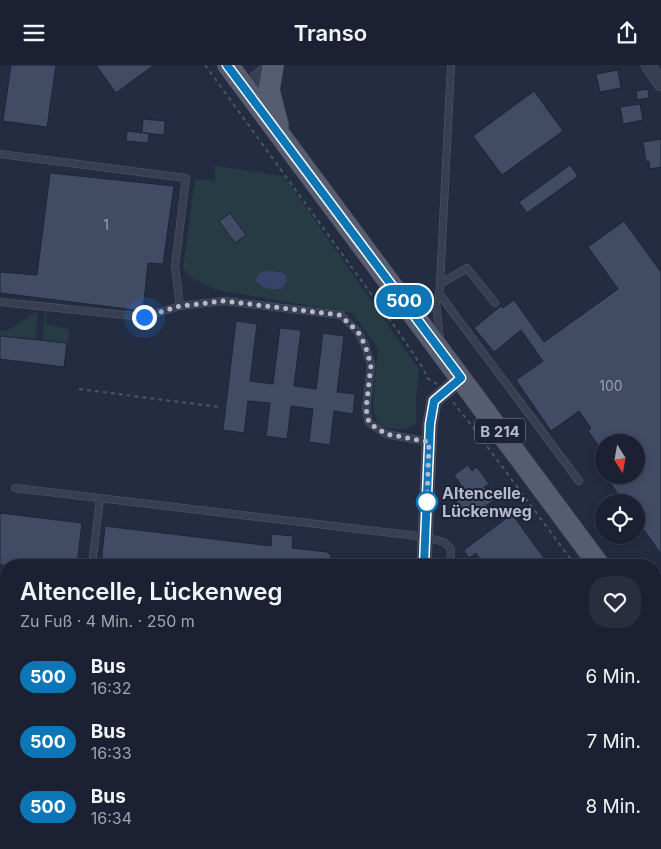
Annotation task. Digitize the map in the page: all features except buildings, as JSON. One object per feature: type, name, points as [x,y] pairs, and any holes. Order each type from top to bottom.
[{"type":"main road","name":"B 214","points":[[228,65],[595,559]]},
{"type":"main road","points":[[273,65],[269,90],[281,137]]},
{"type":"street","points":[[244,87],[273,65]]},
{"type":"street","points":[[648,65],[661,84]]},
{"type":"street","points":[[424,559],[430,424],[434,401],[461,378]]},
{"type":"lane","points":[[417,318],[436,303],[440,295],[451,65]]},
{"type":"lane","points":[[0,154],[186,178],[175,267],[180,306]]},
{"type":"lane","points":[[440,284],[467,268],[495,303]]},
{"type":"lane","points":[[440,295],[579,481]]},
{"type":"lane","points":[[0,302],[144,317],[180,306],[224,301],[340,315],[358,332],[365,345],[371,365],[366,409],[369,423],[386,434],[429,442]]},
{"type":"lane","points":[[436,303],[441,351]]},
{"type":"lane","points":[[15,488],[426,537],[444,542],[451,549],[450,559]]},
{"type":"lane","points":[[93,559],[100,499]]},
{"type":"path","points":[[205,65],[395,327],[428,378],[438,385],[472,426],[571,559]]},
{"type":"path","points":[[79,389],[219,407]]},
{"type":"shaded area","points":[[215,166],[284,176],[419,369],[416,424],[405,429],[390,429],[377,421],[374,414],[373,400],[378,348],[352,313],[217,290],[192,278],[183,268],[195,179],[215,181]]},
{"type":"shaded area","points":[[45,311],[47,311],[46,324],[69,329],[68,343],[42,341]]},
{"type":"shaded area","points":[[38,312],[35,340],[0,336],[0,331],[8,330]]},
{"type":"water","points":[[267,271],[281,272],[286,275],[287,280],[283,288],[268,289],[256,281],[259,274]]},
{"type":"bus line","name":"500","points":[[227,65],[461,378],[434,401],[430,424],[424,559]]},
{"type":"place","name":"Altencelle, Lückenweg","points":[[427,502]]},
{"type":"route","points":[[144,317],[180,306],[224,301],[340,315],[358,332],[365,345],[371,365],[366,409],[369,423],[386,434],[429,442],[427,502]]}]
